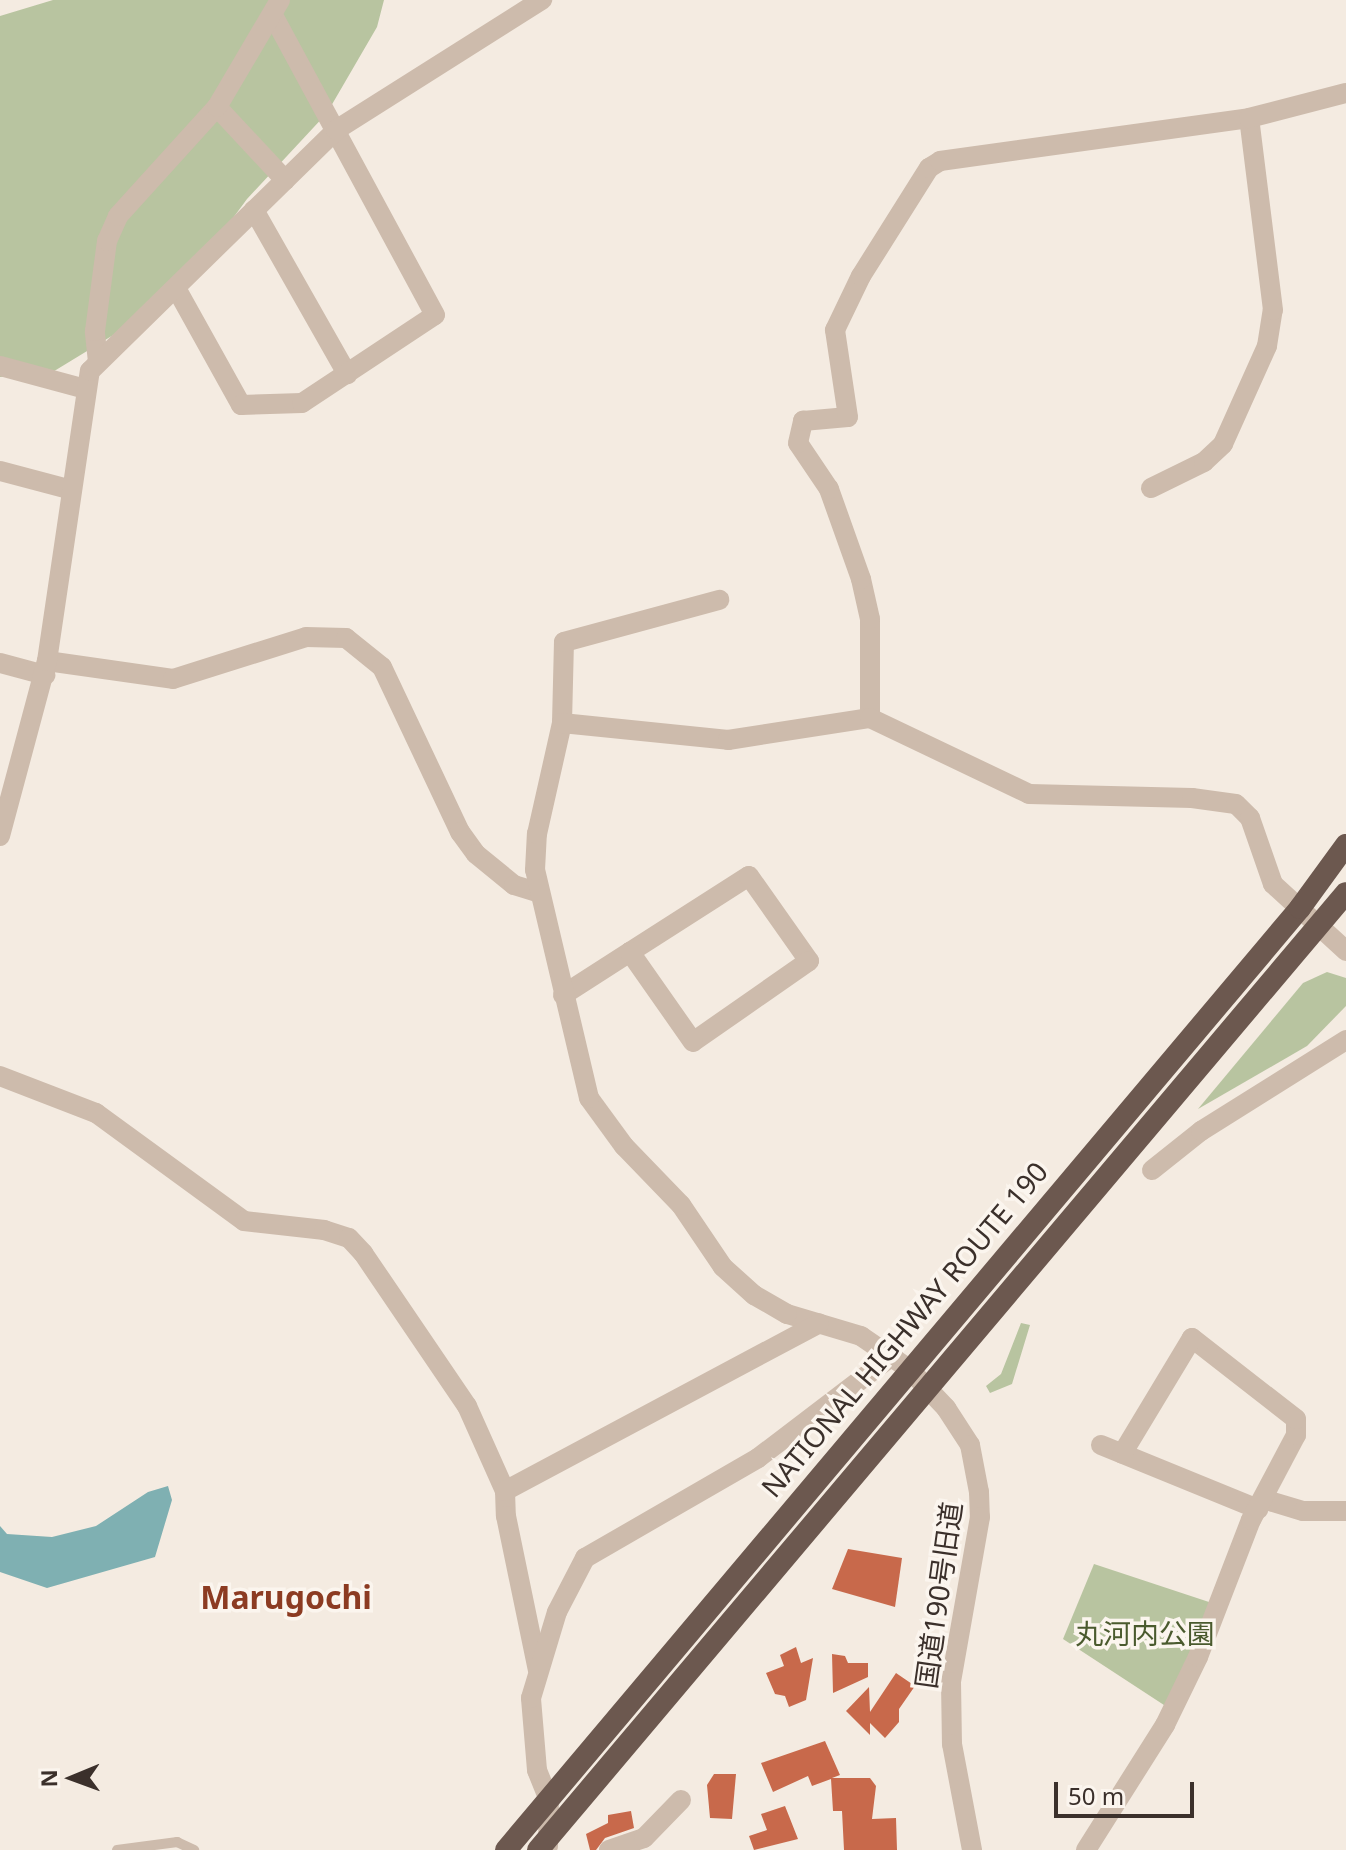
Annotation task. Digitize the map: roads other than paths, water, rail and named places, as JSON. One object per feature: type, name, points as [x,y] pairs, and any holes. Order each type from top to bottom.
[{"type":"highway","name":"NATIONAL HIGHWAY ROUTE 190","points":[[506,1850],[901,1362],[1300,908],[1346,845]]},
{"type":"highway","name":"NATIONAL HIGHWAY ROUTE 190","points":[[545,1846],[1346,893]]},
{"type":"street","points":[[0,836],[8,788],[46,668],[86,389],[98,362],[336,130],[542,0]]},
{"type":"street","points":[[176,288],[241,405],[302,403],[435,315],[336,130],[276,7]]},
{"type":"street","points":[[98,362],[95,331],[107,241],[118,216],[217,107],[276,7]]},
{"type":"street","points":[[870,718],[870,619],[861,579],[829,489],[798,443],[803,421],[848,417],[835,330],[896,218],[929,168],[940,161],[1249,118],[1346,93]]},
{"type":"street","points":[[217,107],[285,180]]},
{"type":"street","points":[[1151,488],[1204,462],[1223,444],[1267,346],[1273,310],[1249,118]]},
{"type":"street","points":[[254,210],[347,374]]},
{"type":"street","points":[[0,366],[86,389]]},
{"type":"street","points":[[0,471],[72,490]]},
{"type":"street","name":"国道190号旧道","points":[[719,600],[564,642],[562,723],[537,834],[540,893],[589,1098],[624,1146],[655,1172],[734,1276],[787,1314],[861,1336],[901,1362],[931,1390],[970,1445],[979,1492],[980,1517],[951,1682],[952,1744],[972,1850]]},
{"type":"street","points":[[0,663],[173,679],[306,637],[346,638],[382,667],[460,832],[476,854],[514,885],[540,893]]},
{"type":"street","points":[[562,723],[728,740],[870,718],[1029,794],[1192,798],[1236,804],[1250,818],[1273,884],[1300,908],[1318,930],[1346,951]]},
{"type":"street","points":[[563,995],[630,952],[749,876],[809,961],[693,1042],[630,952]]},
{"type":"street","points":[[1152,1170],[1189,1139],[1346,1040]]},
{"type":"street","points":[[0,1076],[96,1113],[244,1221],[349,1238],[410,1317],[467,1406],[505,1491],[506,1516],[538,1670]]},
{"type":"street","points":[[505,1491],[819,1323]]},
{"type":"street","points":[[1086,1850],[1165,1725],[1260,1504],[1296,1435],[1296,1419],[1192,1338],[1122,1454]]},
{"type":"street","points":[[545,1846],[549,1800],[537,1770],[531,1698],[570,1579],[585,1558],[758,1458],[901,1362]]},
{"type":"street","points":[[1101,1445],[1260,1504],[1303,1511],[1346,1511]]},
{"type":"street","points":[[609,1850],[644,1838],[681,1800]]},
{"type":"lane","points":[[117,1850],[177,1842],[194,1850]]},
{"type":"water","points":[[168,1486],[172,1500],[155,1557],[47,1588],[0,1572],[0,1526],[7,1534],[52,1537],[96,1526],[148,1492]]},
{"type":"district","name":"Marugochi","points":[[286,1597]]},
{"type":"park label","name":"丸河内公園","points":[[1145,1633]]}]
